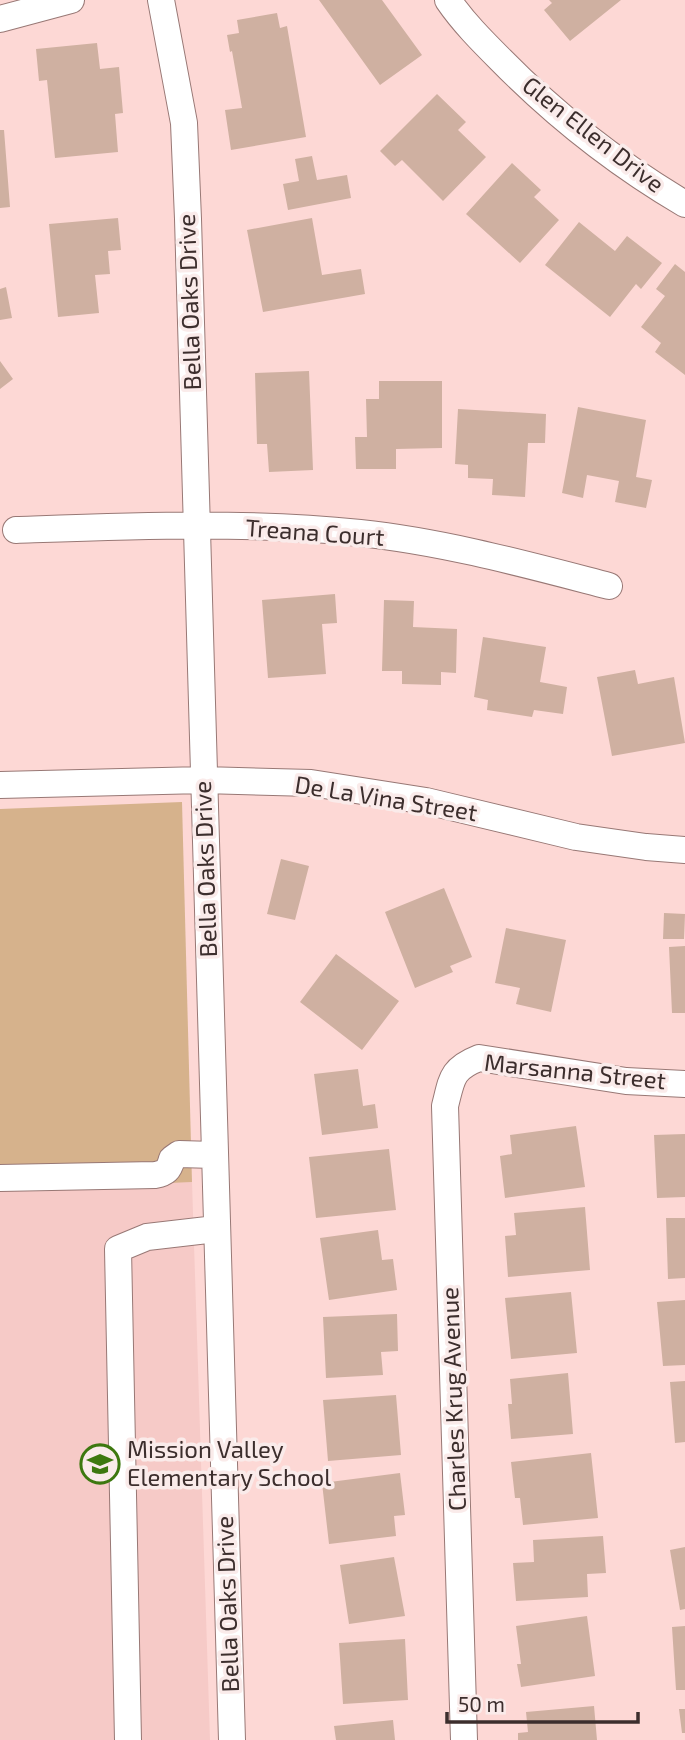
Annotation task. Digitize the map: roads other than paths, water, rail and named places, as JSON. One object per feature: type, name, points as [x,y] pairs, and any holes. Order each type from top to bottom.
[{"type":"street","points":[[0,19],[71,0]]},
{"type":"street","name":"Bella Oaks Drive","points":[[162,0],[184,123],[232,1740]]},
{"type":"street","name":"Glen Ellen Drive","points":[[448,0],[490,50],[541,101],[645,181],[685,204]]},
{"type":"street","name":"Treana Court","points":[[16,530],[198,525],[361,533],[511,560],[610,586]]},
{"type":"street","name":"De La Vina Street","points":[[0,785],[204,780],[311,783],[426,801],[576,837],[646,848],[685,850]]},
{"type":"street","name":"Marsanna Street","points":[[465,1064],[479,1058],[626,1081],[685,1084]]},
{"type":"street","name":"Charles Krug Avenue","points":[[464,1740],[445,1107],[453,1073],[465,1064]]},
{"type":"street","points":[[0,1178],[155,1175],[164,1173],[170,1167],[172,1159],[180,1154],[214,1155]]},
{"type":"street","points":[[128,1740],[118,1249],[147,1237],[216,1229]]},
{"type":"place","name":"Mission Valley Elementary School","points":[[100,1464]]}]
